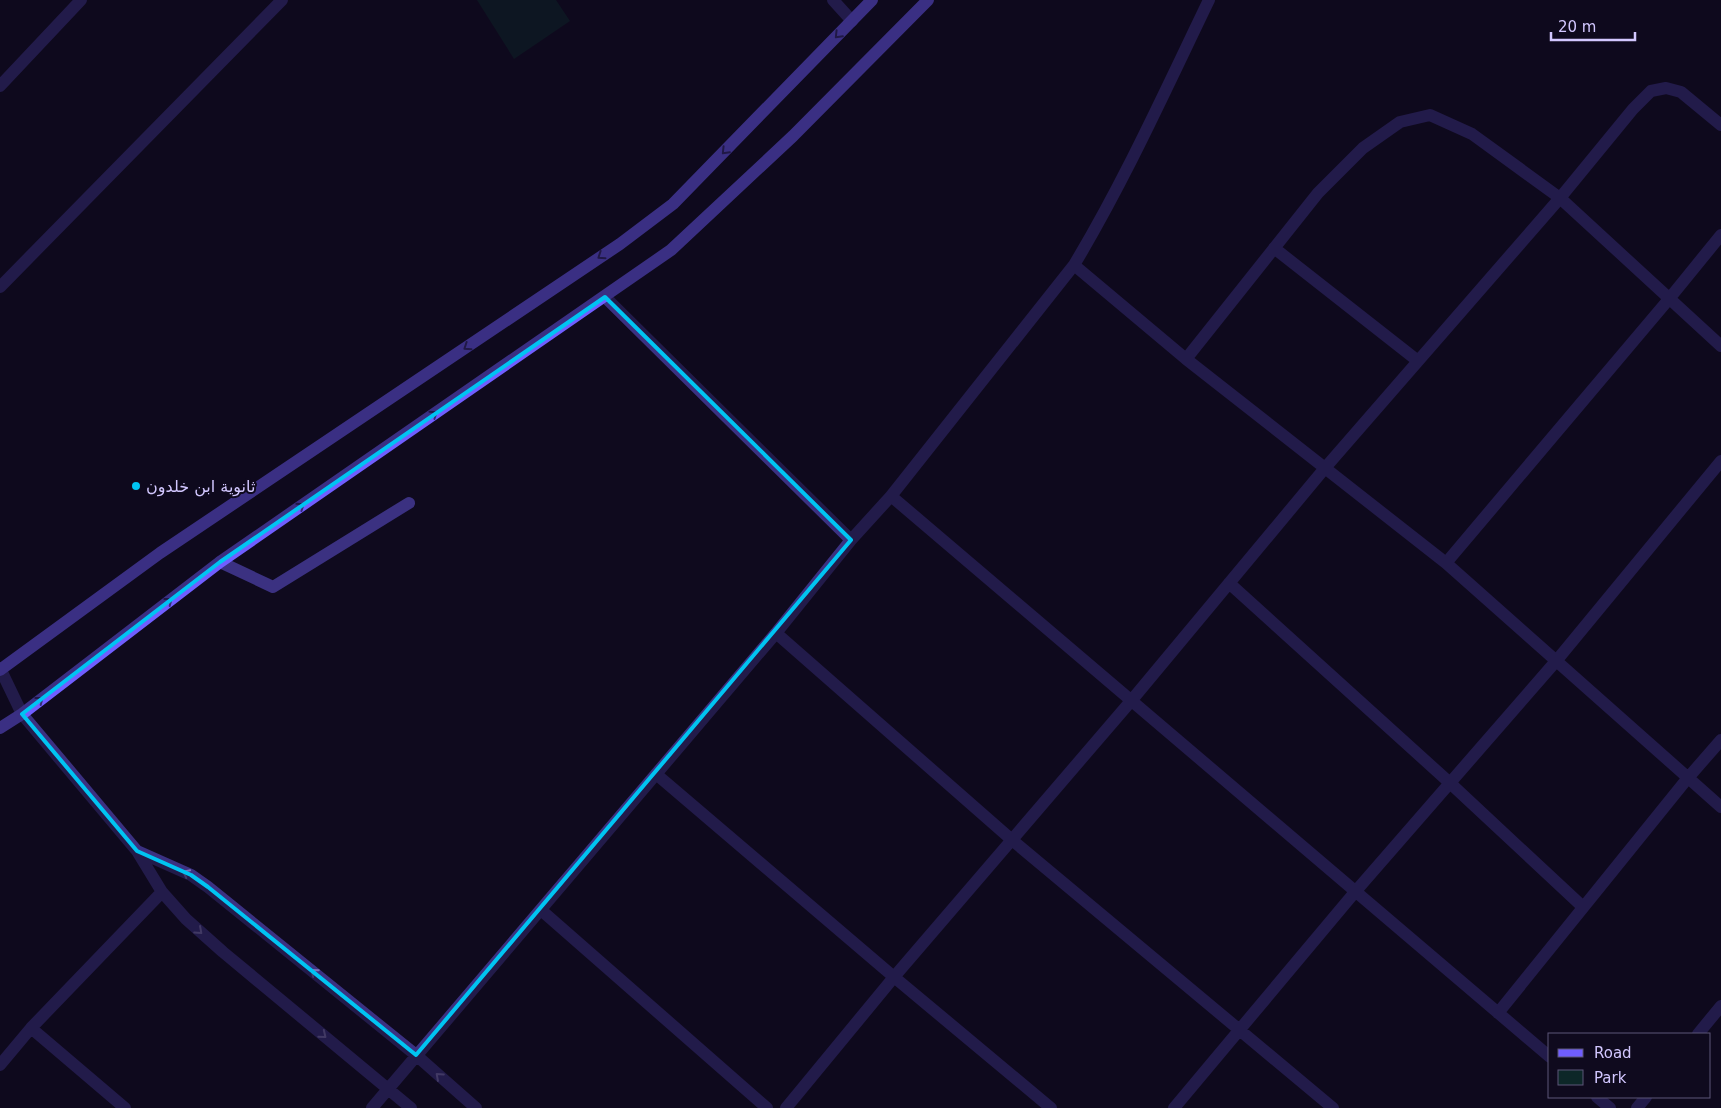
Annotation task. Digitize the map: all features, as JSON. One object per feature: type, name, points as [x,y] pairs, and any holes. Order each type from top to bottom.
[{"type":"main road","points":[[0,670],[160,553],[611,249],[673,204],[872,0]]},
{"type":"main road","points":[[0,728],[22,714],[220,562],[671,250],[793,136],[928,0]]},
{"type":"street","points":[[0,86],[82,0]]},
{"type":"street","points":[[0,287],[282,0]]},
{"type":"street","points":[[833,0],[852,21]]},
{"type":"street","points":[[372,1108],[776,633],[851,540],[891,496],[1074,265],[1091,237],[1158,107],[1209,0]]},
{"type":"street","points":[[786,1108],[894,978],[1131,701],[1325,468],[1560,198],[1633,109],[1651,91],[1666,88],[1681,92],[1721,125]]},
{"type":"street","points":[[1186,359],[1318,193],[1364,148],[1400,122],[1430,115],[1472,134],[1560,198],[1721,346]]},
{"type":"street","points":[[1446,563],[1670,299],[1721,235]]},
{"type":"street","points":[[1274,248],[1418,361]]},
{"type":"street","points":[[1074,265],[1186,359],[1446,563],[1557,660],[1687,779],[1721,807]]},
{"type":"street","points":[[605,297],[851,540]]},
{"type":"street","points":[[1174,1108],[1355,892],[1557,660],[1721,462]]},
{"type":"street","points":[[891,496],[1548,1055]]},
{"type":"street","points":[[220,562],[273,587],[408,503]]},
{"type":"street","points":[[1229,583],[1450,783],[1583,907]]},
{"type":"street","points":[[776,633],[1012,840],[1333,1108]]},
{"type":"street","points":[[0,670],[22,714],[137,851],[162,892],[186,919],[411,1108]]},
{"type":"street","points":[[1498,1013],[1687,779],[1721,740]]},
{"type":"street","points":[[656,774],[894,978],[1051,1108]]},
{"type":"street","points":[[137,851],[191,875],[208,887],[416,1055],[476,1108]]},
{"type":"street","points":[[0,1065],[31,1028],[162,892]]},
{"type":"street","points":[[541,910],[767,1108]]},
{"type":"street","points":[[1699,1033],[1721,1006]]},
{"type":"street","points":[[31,1028],[125,1108]]},
{"type":"street","points":[[1598,1098],[1610,1108]]},
{"type":"street","points":[[1637,1108],[1645,1098]]},
{"type":"highlighted area","points":[[605,297],[851,540],[416,1055],[208,887],[191,875],[137,851],[22,714],[220,562]]},
{"type":"green space","points":[[477,0],[556,0],[570,21],[514,59]]},
{"type":"place","name":"ثانوية ابن خلدون","points":[[136,486]]}]
